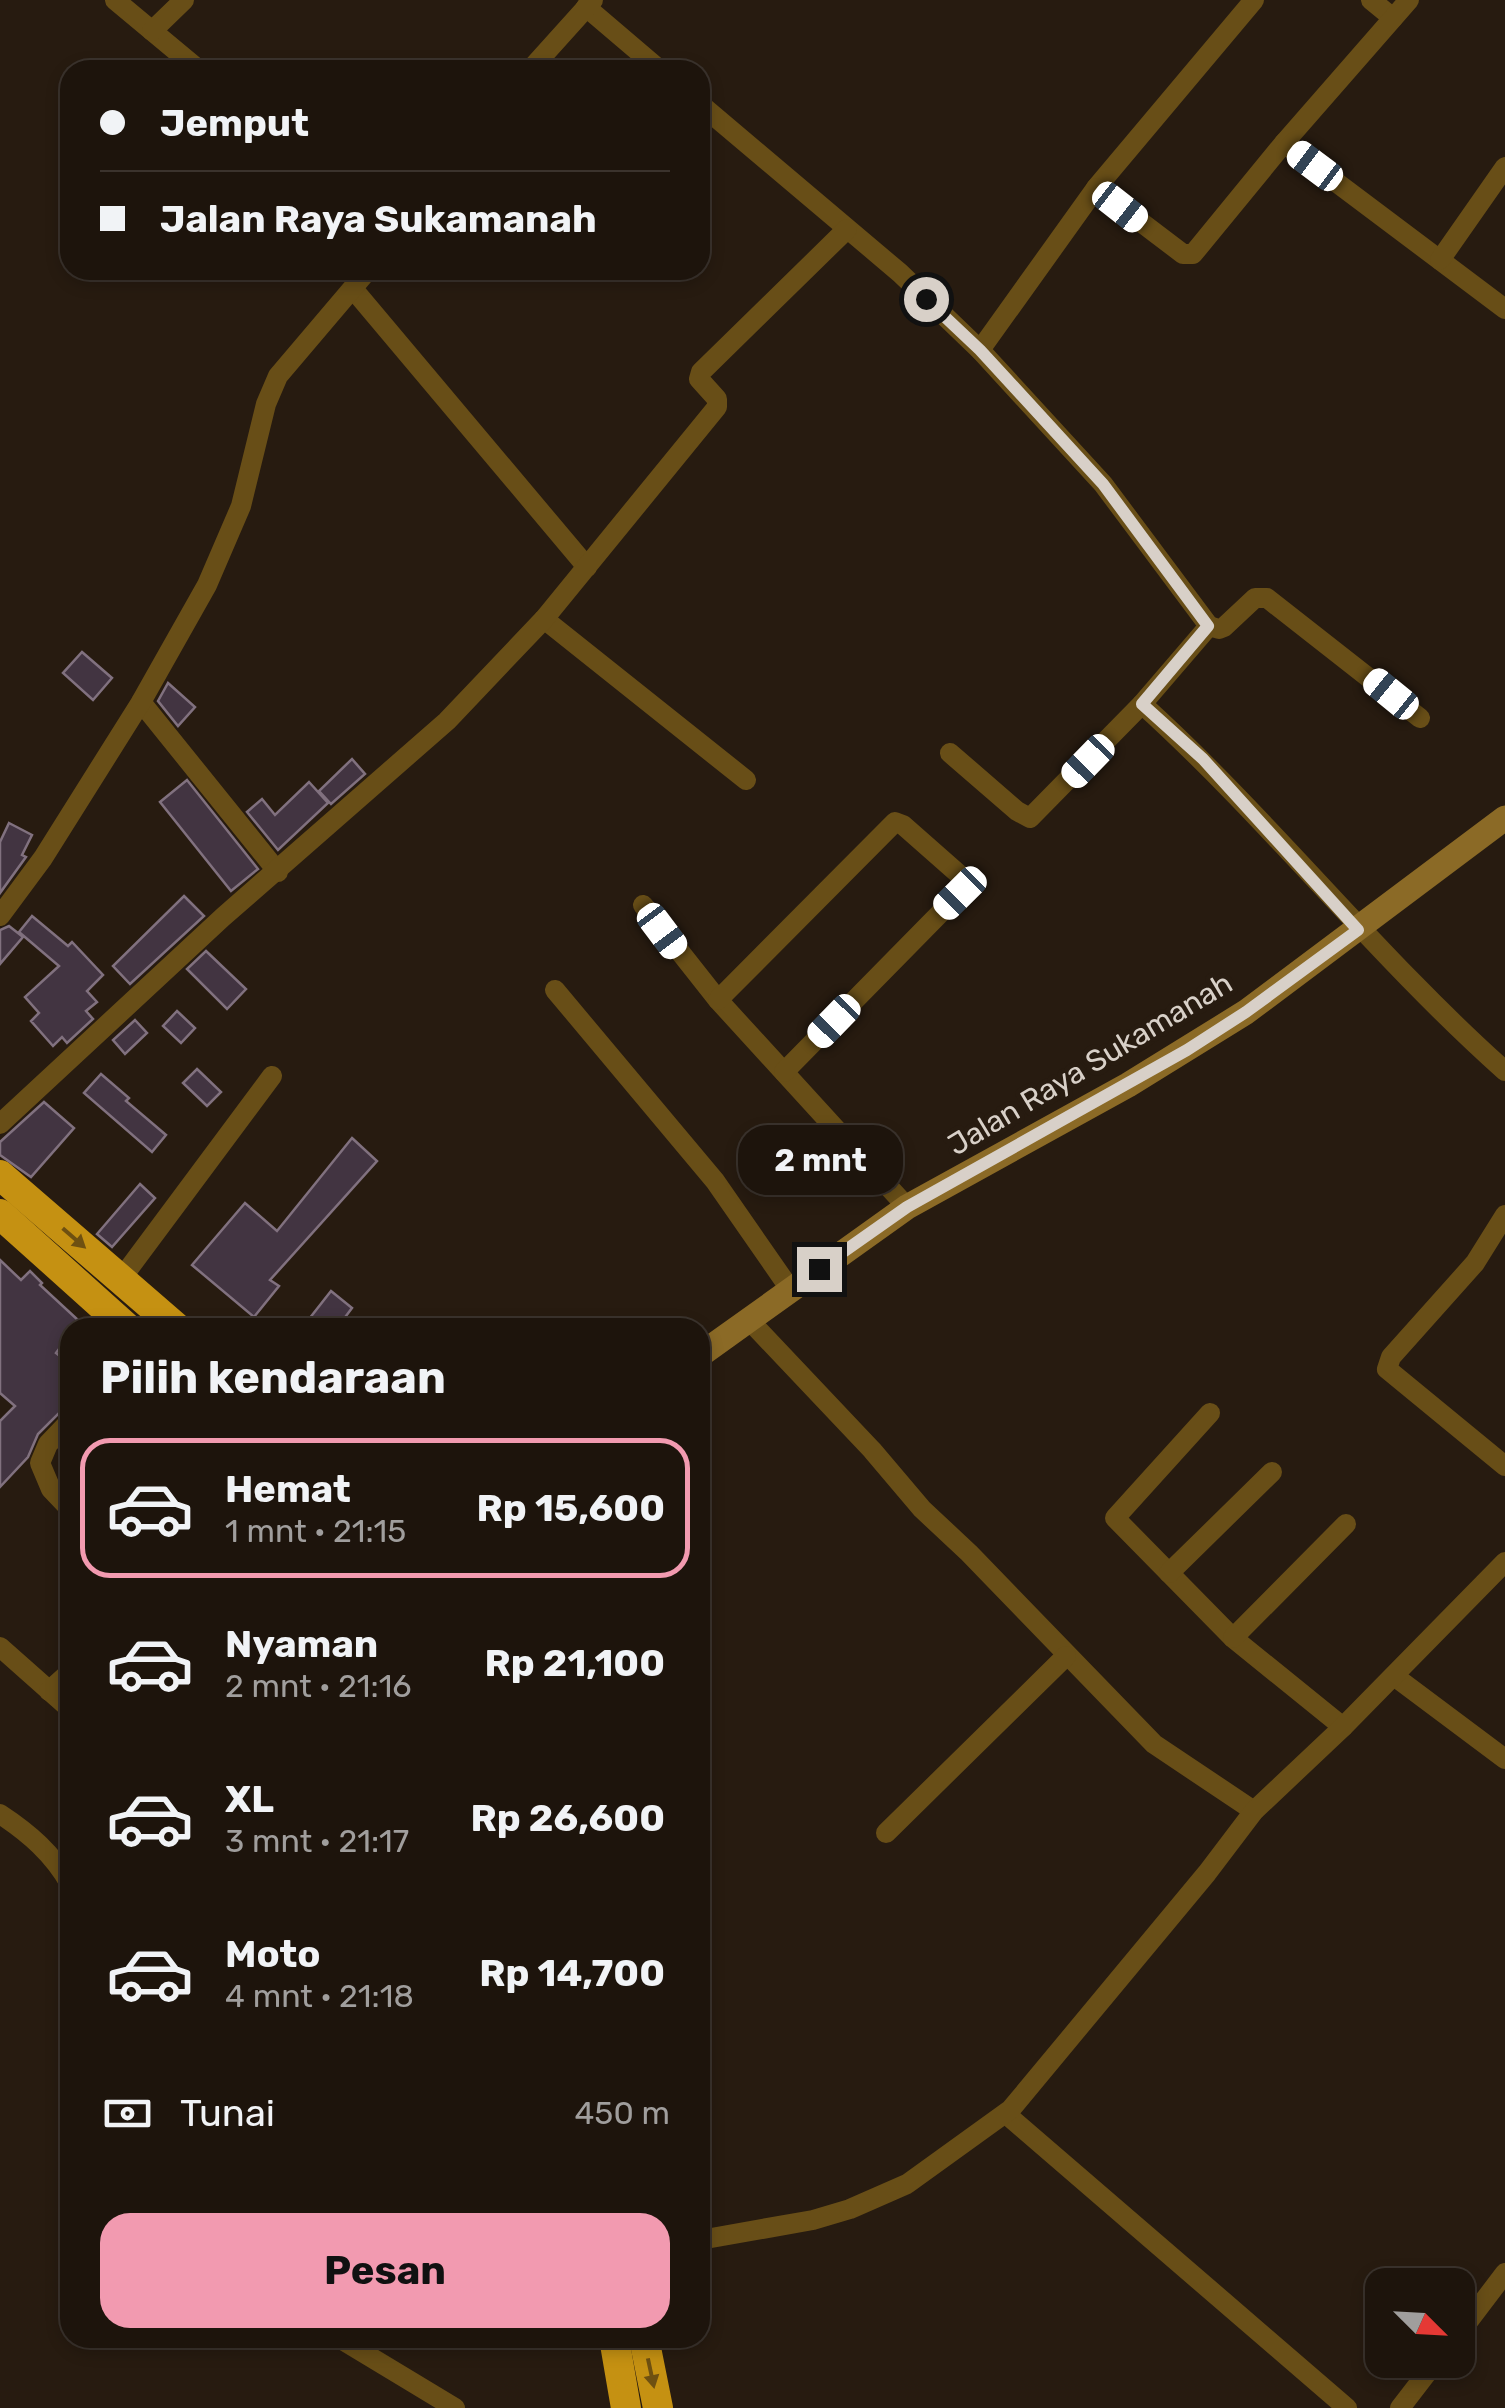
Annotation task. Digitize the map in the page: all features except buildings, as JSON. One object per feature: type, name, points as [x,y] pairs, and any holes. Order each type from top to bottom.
[{"type":"highway","points":[[0,1175],[166,1318]]},
{"type":"highway","points":[[0,1214],[116,1318]]},
{"type":"highway","points":[[616,2348],[626,2408]]},
{"type":"highway","points":[[646,2348],[658,2408]]},
{"type":"street","points":[[115,0],[187,60]]},
{"type":"street","points":[[152,31],[184,0]]},
{"type":"street","points":[[980,350],[1096,188],[1254,0]]},
{"type":"street","points":[[1371,0],[1393,18]]},
{"type":"street","points":[[1096,188],[1169,244],[1190,255],[1409,0]]},
{"type":"street","points":[[539,60],[590,4],[649,60]]},
{"type":"street","points":[[710,112],[847,228],[980,350],[1103,484],[1208,626],[1224,627],[1255,598],[1267,598],[1420,718]]},
{"type":"street","points":[[1284,142],[1505,309]]},
{"type":"street","points":[[1440,260],[1505,168]]},
{"type":"street","points":[[0,1124],[223,917],[447,721],[544,618],[718,406],[699,379],[700,372],[847,228]]},
{"type":"street","points":[[0,916],[43,858],[141,702],[207,585],[241,506],[266,404],[278,376],[361,280]]},
{"type":"street","points":[[354,290],[587,567]]},
{"type":"street","points":[[544,618],[746,780]]},
{"type":"street","points":[[950,753],[1016,812],[1030,818],[1142,704],[1208,626]]},
{"type":"street","points":[[141,702],[278,872]]},
{"type":"street","points":[[1142,704],[1203,759],[1425,998],[1505,1071]]},
{"type":"street","name":"Jalan Raya Sukamanah","points":[[710,1348],[907,1207],[1187,1050],[1246,1012],[1505,818]]},
{"type":"street","points":[[718,1000],[894,823],[903,824],[962,877],[964,886],[960,893],[784,1072]]},
{"type":"street","points":[[642,905],[718,1000],[907,1207]]},
{"type":"street","points":[[555,990],[715,1181],[790,1289]]},
{"type":"street","points":[[121,1279],[272,1076]]},
{"type":"street","points":[[1505,1216],[1474,1262],[1391,1358],[1387,1369],[1505,1466]]},
{"type":"street","points":[[748,1319],[922,1509],[1154,1744],[1254,1810]]},
{"type":"street","points":[[1210,1413],[1114,1518],[1233,1638],[1343,1727]]},
{"type":"street","points":[[60,1431],[48,1444],[40,1463],[50,1490],[60,1500]]},
{"type":"street","points":[[1168,1572],[1272,1472]]},
{"type":"street","points":[[1233,1638],[1346,1524]]},
{"type":"street","points":[[710,2238],[814,2220],[850,2209],[907,2184],[1006,2114],[1208,1873],[1254,1810],[1343,1727],[1505,1562]]},
{"type":"street","points":[[0,1647],[60,1700]]},
{"type":"street","points":[[886,1833],[1066,1656]]},
{"type":"street","points":[[1394,1676],[1505,1759]]},
{"type":"street","points":[[50,1691],[60,1682]]},
{"type":"street","points":[[0,1814],[36,1840],[60,1868]]},
{"type":"street","points":[[1006,2114],[1347,2408]]},
{"type":"street","points":[[1475,2312],[1505,2274]]},
{"type":"street","points":[[356,2348],[455,2408]]},
{"type":"street","points":[[1400,2408],[1423,2378]]},
{"type":"route","points":[[819,1269],[907,1207],[1187,1050],[1358,930],[1203,759],[1142,704],[1208,626],[1103,484],[980,350],[926,299]]}]
